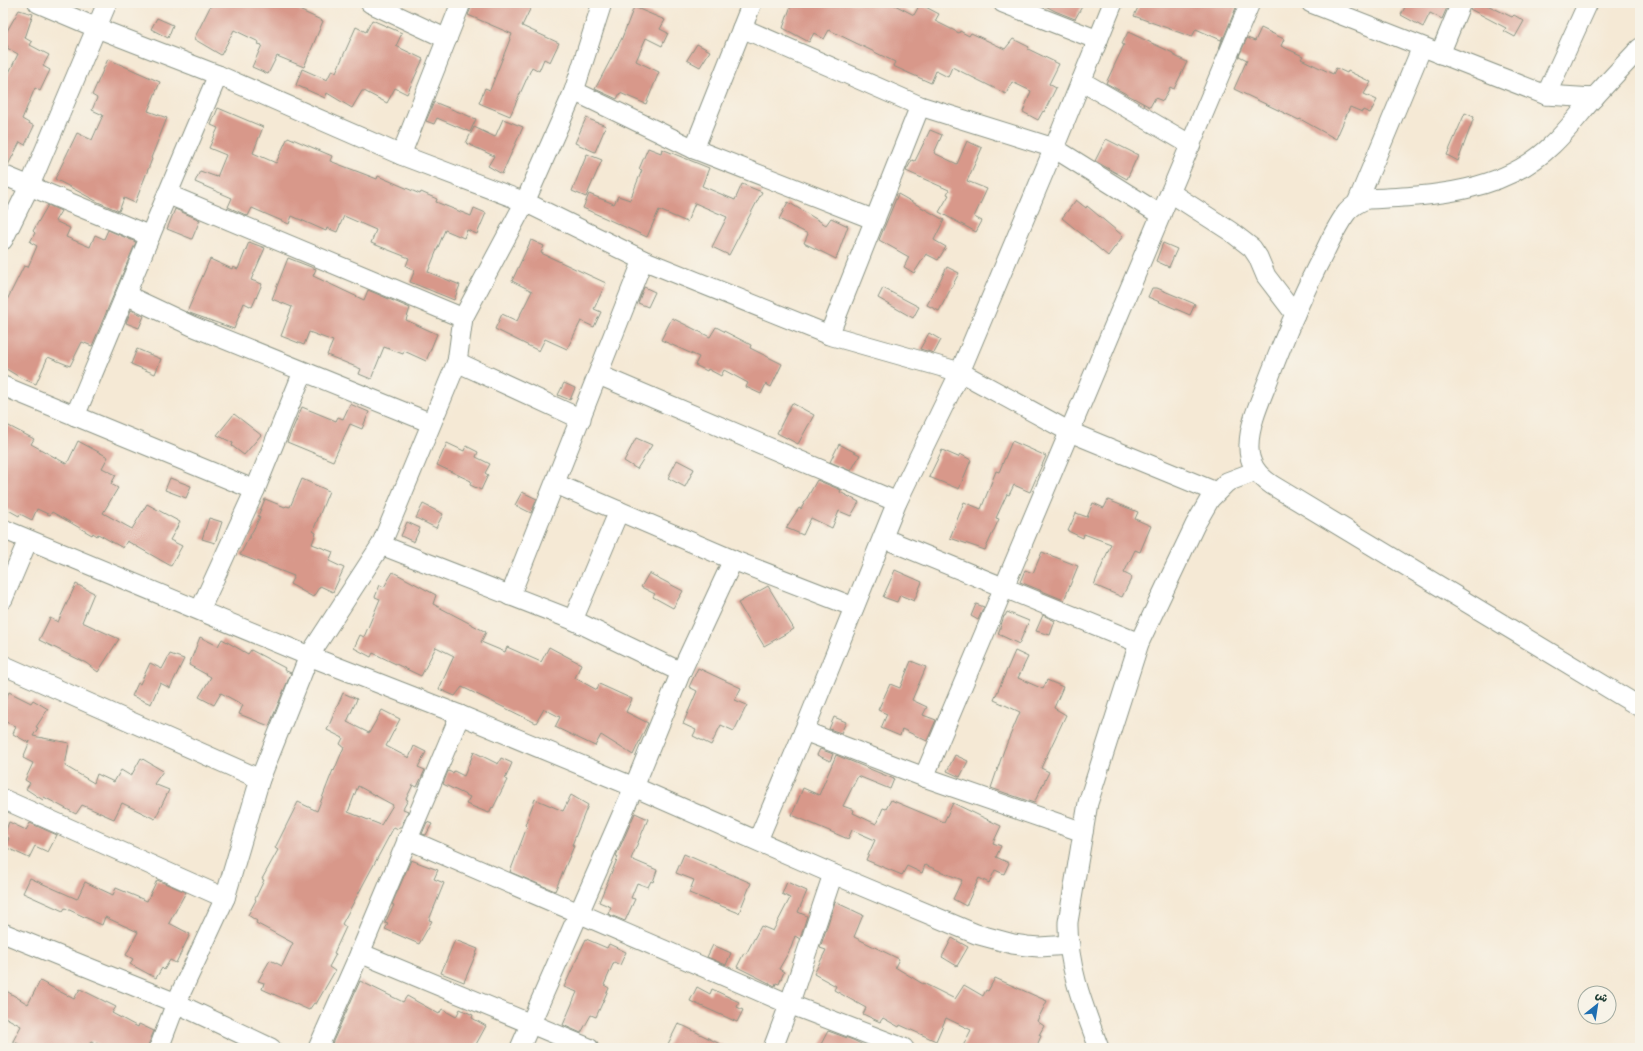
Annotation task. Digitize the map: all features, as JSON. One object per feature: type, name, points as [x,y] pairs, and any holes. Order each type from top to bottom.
[{"type":"street","points":[[38,3],[97,28],[218,75],[401,155],[525,202],[643,260],[829,335],[960,372],[1070,432],[1216,492]]},
{"type":"street","points":[[3,240],[30,185],[107,3]]},
{"type":"street","points":[[370,3],[447,39]]},
{"type":"street","points":[[401,155],[461,3]]},
{"type":"street","points":[[160,1048],[176,1003],[225,898],[260,779],[309,656],[381,545],[457,362],[464,318],[525,202],[574,92],[602,3]]},
{"type":"street","points":[[694,149],[752,3]]},
{"type":"street","points":[[1003,3],[1098,40]]},
{"type":"street","points":[[758,840],[897,502],[960,372],[1113,3]]},
{"type":"street","points":[[924,777],[1250,3]]},
{"type":"street","points":[[1311,3],[1546,95],[1594,98]]},
{"type":"street","points":[[1440,54],[1461,3]]},
{"type":"street","points":[[1546,95],[1588,3]]},
{"type":"street","points":[[742,28],[920,106],[1054,148],[1161,215]]},
{"type":"street","points":[[1422,47],[1357,203],[1347,213],[1338,226],[1308,284],[1295,314],[1262,396],[1251,429],[1249,456],[1256,471],[1272,485],[1640,707]]},
{"type":"street","points":[[1357,203],[1367,199],[1454,192],[1500,179],[1535,160],[1552,146],[1640,48]]},
{"type":"street","points":[[75,416],[218,75]]},
{"type":"street","points":[[1081,81],[1191,144]]},
{"type":"street","points":[[574,92],[694,149],[875,220]]},
{"type":"street","points":[[829,335],[920,106]]},
{"type":"street","points":[[3,174],[150,236]]},
{"type":"street","points":[[1170,193],[1230,231],[1252,248],[1258,257],[1266,276],[1295,314]]},
{"type":"street","points":[[167,194],[464,318]]},
{"type":"street","points":[[510,596],[556,484],[643,260]]},
{"type":"street","points":[[126,295],[192,326],[431,424]]},
{"type":"street","points":[[457,362],[581,419]]},
{"type":"street","points":[[200,610],[256,490],[303,372]]},
{"type":"street","points":[[599,375],[897,502]]},
{"type":"street","points":[[3,386],[256,490]]},
{"type":"street","points":[[1099,1048],[1079,995],[1070,945],[1068,922],[1088,803],[1139,643],[1195,525],[1216,492],[1227,482],[1256,471]]},
{"type":"street","points":[[556,484],[733,560],[854,607]]},
{"type":"street","points":[[573,620],[619,511]]},
{"type":"street","points":[[3,530],[309,656],[460,714],[634,786],[833,874],[976,934],[1013,944],[1039,947],[1070,945]]},
{"type":"street","points":[[882,538],[1139,643]]},
{"type":"street","points":[[3,599],[28,540]]},
{"type":"street","points":[[381,545],[573,620],[681,672]]},
{"type":"street","points":[[520,1048],[634,786],[681,672],[733,560]]},
{"type":"street","points":[[3,665],[260,779]]},
{"type":"street","points":[[318,1048],[360,953],[460,714]]},
{"type":"street","points":[[804,731],[924,777],[1083,832]]},
{"type":"street","points":[[3,799],[225,898]]},
{"type":"street","points":[[407,839],[790,1004],[904,1048]]},
{"type":"street","points":[[773,1048],[790,1004],[833,874]]},
{"type":"street","points":[[3,933],[176,1003],[271,1048]]},
{"type":"street","points":[[360,953],[589,1048]]},
{"type":"building","points":[[212,3],[300,3],[297,9],[323,21],[304,67],[277,56],[268,74],[252,67],[262,45],[258,44],[259,42],[234,30],[221,55],[194,39]]},
{"type":"building","points":[[473,3],[533,3],[522,26],[559,43],[550,62],[544,59],[539,71],[532,67],[510,116],[479,103],[485,88],[490,90],[512,34],[468,15]]},
{"type":"building","points":[[792,3],[891,3],[914,15],[920,4],[939,14],[935,21],[959,33],[960,31],[969,36],[971,33],[1005,49],[1013,39],[1029,47],[1028,49],[1059,64],[1049,84],[1056,88],[1044,112],[1043,111],[1038,120],[1023,112],[1031,91],[1012,82],[1006,94],[952,67],[948,77],[936,71],[931,83],[893,66],[895,62],[829,30],[824,39],[814,33],[809,42],[783,28]]},
{"type":"building","points":[[1040,3],[1084,3],[1075,19]]},
{"type":"building","points":[[1140,3],[1238,3],[1219,49],[1223,36],[1221,40],[1196,29],[1192,37],[1134,16]]},
{"type":"building","points":[[1407,3],[1449,3],[1442,19],[1430,13],[1423,27],[1401,15]]},
{"type":"building","points":[[1472,3],[1483,3],[1512,17],[1514,15],[1524,21],[1515,37],[1504,31],[1506,28],[1470,9]]},
{"type":"building","points":[[634,7],[665,20],[660,29],[668,33],[662,46],[646,38],[636,61],[659,72],[646,104],[620,93],[617,99],[595,89],[622,38]]},
{"type":"building","points":[[19,10],[33,14],[25,38],[32,42],[30,45],[49,55],[43,66],[50,70],[40,91],[35,88],[22,119],[34,126],[25,145],[20,142],[8,165],[3,164],[3,85],[18,54],[7,48],[8,46],[3,43],[3,38]]},
{"type":"building","points":[[157,18],[173,25],[168,38],[151,29]]},
{"type":"building","points":[[372,20],[402,33],[396,46],[423,59],[407,94],[395,88],[387,103],[362,91],[352,108],[327,93],[325,98],[296,85],[302,69],[327,80],[332,70],[336,72],[356,27],[366,32]]},
{"type":"building","points":[[1261,28],[1284,39],[1281,46],[1303,56],[1301,59],[1333,74],[1336,68],[1347,73],[1348,71],[1371,82],[1364,94],[1377,100],[1370,113],[1363,110],[1362,112],[1350,107],[1336,139],[1300,119],[1299,120],[1234,89],[1247,60],[1239,56],[1247,38],[1255,41]]},
{"type":"building","points":[[1128,32],[1173,53],[1173,55],[1187,62],[1174,89],[1170,87],[1163,101],[1155,98],[1150,107],[1106,83],[1124,45],[1122,44]]},
{"type":"building","points":[[697,44],[710,51],[700,67],[687,60]]},
{"type":"building","points":[[108,59],[160,82],[148,111],[167,118],[135,203],[124,198],[119,211],[98,202],[55,179],[77,133],[92,140],[103,115],[92,110],[97,98],[92,95]]},
{"type":"building","points":[[434,102],[476,119],[470,132],[437,118],[434,124],[426,121]]},
{"type":"building","points":[[218,108],[263,127],[253,153],[276,163],[288,137],[332,156],[330,161],[377,179],[378,176],[420,194],[421,192],[437,199],[436,202],[471,216],[474,208],[486,213],[477,234],[467,230],[464,238],[445,230],[428,272],[460,285],[454,300],[410,282],[415,270],[406,266],[409,258],[371,243],[376,230],[344,216],[337,232],[327,228],[326,231],[292,216],[289,224],[252,208],[248,216],[228,207],[232,198],[195,182],[200,171],[217,177],[226,155],[209,148],[218,128],[211,125]]},
{"type":"building","points":[[1465,113],[1474,117],[1458,161],[1447,155]]},
{"type":"building","points":[[586,118],[606,126],[595,152],[575,143]]},
{"type":"building","points":[[503,119],[523,127],[502,174],[488,166],[494,156],[466,143],[474,127],[495,137]]},
{"type":"building","points":[[930,130],[942,135],[934,153],[957,164],[967,141],[982,148],[967,181],[987,189],[974,217],[982,221],[976,232],[939,212],[949,195],[947,194],[949,190],[906,171],[912,160],[915,161]]},
{"type":"building","points":[[1106,139],[1138,155],[1127,179],[1095,161]]},
{"type":"building","points":[[648,148],[661,153],[662,149],[709,168],[702,186],[735,200],[742,184],[762,192],[729,255],[712,247],[727,217],[695,203],[687,222],[659,210],[647,237],[583,208],[589,194],[614,204],[618,196],[630,200],[642,170],[639,169]]},
{"type":"building","points":[[587,154],[602,160],[586,197],[572,191]]},
{"type":"building","points":[[898,194],[944,220],[934,240],[946,247],[938,260],[926,254],[914,273],[904,267],[909,257],[879,240]]},
{"type":"building","points":[[1076,200],[1086,208],[1087,206],[1123,236],[1108,256],[1062,218]]},
{"type":"building","points":[[788,202],[826,225],[831,218],[848,226],[836,259],[804,243],[808,234],[779,219]]},
{"type":"building","points":[[48,205],[61,211],[55,221],[70,228],[66,237],[90,247],[95,235],[104,239],[108,230],[136,242],[92,346],[82,342],[70,366],[48,357],[36,384],[21,378],[3,367],[3,308],[24,266],[28,267],[37,246],[30,242],[35,233],[33,231]]},
{"type":"building","points":[[175,209],[200,220],[192,239],[167,229]]},
{"type":"building","points":[[531,240],[544,246],[541,253],[606,283],[594,309],[601,312],[594,327],[581,321],[567,349],[545,339],[539,351],[495,329],[502,314],[517,321],[532,291],[512,281]]},
{"type":"building","points":[[249,242],[265,248],[251,280],[262,284],[252,307],[244,303],[234,329],[187,312],[210,259],[232,269],[233,267],[238,269]]},
{"type":"building","points":[[1163,243],[1177,249],[1169,267],[1156,261]]},
{"type":"building","points":[[288,258],[316,269],[313,276],[364,300],[368,290],[410,308],[406,320],[437,334],[426,361],[404,351],[403,354],[384,347],[371,379],[359,374],[361,369],[327,355],[333,341],[309,332],[304,345],[281,336],[292,307],[272,299]]},
{"type":"building","points":[[947,267],[959,273],[939,311],[927,305]]},
{"type":"building","points":[[644,287],[655,292],[648,307],[638,303]]},
{"type":"building","points":[[883,288],[919,307],[913,318],[878,298]]},
{"type":"building","points":[[1152,288],[1157,288],[1195,304],[1190,315],[1148,297]]},
{"type":"building","points":[[131,310],[144,316],[139,328],[126,323]]},
{"type":"building","points":[[672,318],[710,337],[716,327],[751,345],[750,348],[782,364],[771,387],[766,384],[761,394],[746,387],[748,383],[724,370],[721,376],[708,369],[707,371],[695,365],[699,357],[661,340]]},
{"type":"building","points":[[929,333],[941,340],[934,353],[920,349]]},
{"type":"building","points":[[137,349],[161,359],[155,374],[131,364]]},
{"type":"building","points":[[564,383],[575,388],[570,400],[558,395]]},
{"type":"building","points":[[792,403],[814,415],[798,444],[777,433]]},
{"type":"building","points":[[350,404],[369,412],[362,429],[350,424],[333,461],[287,442],[302,407],[336,421],[338,417],[343,419]]},
{"type":"building","points":[[234,414],[261,435],[244,455],[232,446],[233,443],[217,435]]},
{"type":"building","points":[[3,423],[34,439],[31,444],[67,464],[78,441],[108,457],[102,468],[116,475],[111,484],[118,488],[103,513],[132,529],[147,504],[180,522],[170,540],[182,546],[171,566],[127,541],[123,548],[98,534],[97,536],[93,533],[92,535],[52,512],[50,515],[37,509],[32,520],[20,514],[19,516],[3,507]]},
{"type":"building","points":[[636,438],[652,445],[637,469],[624,461]]},
{"type":"building","points":[[1012,441],[1046,456],[1030,492],[1014,485],[1009,495],[1007,494],[996,518],[999,519],[985,550],[950,538],[964,502],[981,509],[996,471],[999,472]]},
{"type":"building","points":[[447,443],[464,451],[466,446],[478,452],[476,457],[490,464],[485,473],[488,475],[481,490],[470,485],[471,481],[437,465]]},
{"type":"building","points":[[839,444],[860,455],[851,471],[830,462]]},
{"type":"building","points":[[942,450],[958,457],[960,454],[971,460],[959,489],[929,477]]},
{"type":"building","points":[[677,460],[694,469],[685,487],[668,478]]},
{"type":"building","points":[[170,478],[191,486],[186,498],[165,490]]},
{"type":"building","points":[[302,479],[329,491],[313,531],[316,533],[312,544],[333,552],[329,561],[344,568],[333,592],[320,586],[313,597],[290,584],[294,576],[240,555],[260,517],[258,516],[265,499],[285,507],[290,507]]},
{"type":"building","points":[[817,480],[841,490],[840,492],[859,502],[851,516],[839,511],[832,528],[811,518],[803,535],[786,528],[799,508],[801,509]]},
{"type":"building","points":[[522,492],[537,499],[531,513],[515,505]]},
{"type":"building","points":[[1108,500],[1138,512],[1135,519],[1151,526],[1140,552],[1135,550],[1124,573],[1132,577],[1122,597],[1094,585],[1111,544],[1084,534],[1083,538],[1068,531],[1076,513],[1087,517],[1093,503],[1104,508]]},
{"type":"building","points":[[423,504],[443,514],[436,528],[416,518]]},
{"type":"building","points":[[209,518],[222,522],[215,543],[202,539]]},
{"type":"building","points":[[407,522],[420,528],[414,542],[401,536]]},
{"type":"building","points":[[1042,552],[1078,566],[1064,600],[1020,582],[1025,570],[1033,573]]},
{"type":"building","points":[[895,570],[922,582],[914,601],[900,595],[897,602],[883,597]]},
{"type":"building","points":[[393,572],[436,595],[433,604],[486,632],[481,642],[505,652],[507,647],[541,662],[549,647],[581,664],[575,678],[597,690],[599,684],[632,699],[626,712],[648,723],[633,755],[601,735],[595,746],[555,727],[560,717],[544,709],[536,723],[462,687],[455,696],[439,689],[454,656],[436,647],[421,676],[373,653],[371,657],[354,648],[360,635],[364,637],[380,599],[375,597],[380,585],[384,587]]},
{"type":"building","points":[[649,573],[683,591],[673,608],[653,597],[655,594],[641,587]]},
{"type":"building","points":[[76,584],[94,593],[82,622],[119,639],[98,672],[86,663],[39,640],[50,618],[58,622]]},
{"type":"building","points":[[768,586],[794,629],[764,646],[738,603]]},
{"type":"building","points":[[976,604],[984,607],[978,620],[971,616]]},
{"type":"building","points":[[1007,612],[1029,621],[1019,644],[998,634],[1004,616]]},
{"type":"building","points":[[1043,615],[1055,621],[1050,635],[1036,631]]},
{"type":"building","points":[[200,637],[218,646],[222,639],[248,654],[251,650],[285,668],[284,670],[291,673],[269,726],[239,714],[243,705],[221,693],[214,705],[199,697],[211,677],[189,665]]},
{"type":"building","points":[[1015,651],[1028,657],[1018,678],[1043,689],[1047,680],[1063,687],[1054,708],[1066,715],[1041,768],[1049,772],[1034,803],[991,788],[1004,750],[1020,712],[994,700]]},
{"type":"building","points":[[170,654],[184,659],[170,688],[160,683],[151,704],[132,696],[138,683],[140,684],[150,663],[162,669]]},
{"type":"building","points":[[911,661],[926,667],[912,700],[927,707],[923,715],[936,720],[927,741],[902,729],[900,736],[881,728],[887,714],[878,710],[890,684],[900,688]]},
{"type":"building","points":[[698,668],[741,688],[735,700],[747,705],[734,731],[721,725],[711,745],[693,736],[696,730],[683,724],[697,691],[689,687]]},
{"type":"building","points":[[9,692],[31,703],[33,700],[48,709],[36,727],[38,728],[33,736],[69,743],[65,766],[94,783],[97,774],[114,782],[121,770],[131,776],[141,758],[163,771],[154,784],[169,790],[155,819],[122,803],[114,819],[82,805],[76,814],[44,797],[43,800],[26,789],[30,783],[25,780],[33,763],[23,758],[30,741],[29,743],[13,734],[16,726],[3,721],[3,705]]},
{"type":"building","points":[[343,693],[357,699],[347,722],[369,733],[382,710],[400,719],[386,746],[409,758],[414,746],[426,752],[418,767],[425,770],[417,787],[413,785],[406,799],[408,800],[403,809],[408,811],[401,827],[398,829],[394,827],[342,924],[346,927],[334,953],[336,954],[329,967],[335,971],[316,1004],[314,1003],[309,1010],[262,989],[264,983],[258,981],[270,960],[282,966],[293,943],[256,923],[257,921],[248,915],[264,880],[262,879],[278,850],[275,848],[298,802],[317,811],[344,747],[340,744],[343,738],[327,730]],"holes":[[[358,786],[393,805],[381,825],[348,812]]]},
{"type":"building","points":[[834,717],[846,722],[841,733],[829,729]]},
{"type":"building","points":[[820,749],[833,754],[830,761],[817,755]]},
{"type":"building","points":[[474,752],[498,764],[501,758],[512,763],[505,779],[507,780],[489,813],[466,804],[470,797],[443,784],[448,771],[453,773],[454,771],[464,776]]},
{"type":"building","points":[[836,755],[894,779],[890,789],[858,776],[843,806],[854,810],[853,813],[876,824],[883,808],[886,809],[891,800],[944,822],[953,803],[1001,826],[993,843],[1001,846],[996,857],[1009,863],[1004,874],[995,870],[989,883],[979,878],[966,906],[953,899],[962,880],[925,865],[922,873],[907,866],[902,875],[866,860],[875,840],[852,830],[848,839],[792,815],[803,788],[819,795]]},
{"type":"building","points":[[955,755],[968,761],[960,777],[947,771]]},
{"type":"building","points":[[571,795],[588,805],[572,845],[574,846],[555,891],[510,872],[527,827],[525,825],[535,799],[563,811]]},
{"type":"building","points":[[635,813],[648,819],[631,859],[657,870],[653,882],[651,881],[648,887],[637,883],[631,898],[635,899],[625,921],[608,914],[611,907],[599,902],[618,857],[616,856]]},
{"type":"building","points":[[9,822],[26,830],[30,823],[57,835],[48,852],[35,846],[29,858],[5,847],[9,838],[4,835]]},
{"type":"building","points":[[427,822],[432,824],[426,835],[422,834]]},
{"type":"building","points":[[684,854],[751,883],[739,913],[689,893],[694,880],[676,873]]},
{"type":"building","points":[[411,860],[438,870],[434,879],[444,883],[429,920],[432,921],[419,944],[385,929],[388,924],[385,923],[394,905],[392,904]]},
{"type":"building","points":[[30,878],[77,899],[85,882],[113,895],[116,888],[147,901],[157,880],[186,892],[169,923],[190,934],[176,963],[170,960],[164,970],[162,968],[156,978],[130,964],[133,959],[126,955],[138,932],[105,917],[102,925],[65,908],[63,911],[23,893]]},
{"type":"building","points":[[787,882],[807,891],[798,912],[807,916],[800,939],[795,936],[791,948],[779,969],[784,972],[779,984],[776,983],[775,986],[737,967],[761,926],[773,931],[790,898],[782,894]]},
{"type":"building","points":[[835,902],[863,915],[854,937],[899,959],[895,967],[923,984],[955,999],[964,985],[983,996],[986,990],[988,991],[995,978],[1047,1001],[1037,1021],[1044,1026],[1039,1035],[1041,1036],[1036,1048],[962,1048],[971,1030],[946,1018],[936,1041],[900,1025],[899,1027],[883,1018],[880,1022],[863,1014],[866,1008],[834,990],[836,986],[814,974],[826,950],[820,948]]},
{"type":"building","points":[[952,938],[968,947],[957,966],[942,957]]},
{"type":"building","points":[[586,939],[607,948],[609,944],[626,952],[620,965],[614,962],[604,985],[609,988],[596,1017],[591,1015],[581,1033],[563,1025],[577,992],[564,987]]},
{"type":"building","points":[[455,940],[478,949],[464,982],[441,973]]},
{"type":"building","points":[[713,945],[731,953],[726,965],[707,957]]},
{"type":"building","points":[[40,981],[74,999],[80,989],[116,1007],[112,1013],[138,1027],[139,1024],[154,1031],[147,1048],[107,1048],[91,1041],[88,1048],[26,1048],[13,1041],[21,1026],[3,1016],[3,989],[28,1004]]},
{"type":"building","points":[[360,981],[403,1002],[407,996],[439,1014],[442,1009],[456,1017],[460,1009],[473,1015],[472,1018],[486,1026],[474,1048],[330,1048]]},
{"type":"building","points":[[697,987],[710,994],[712,989],[739,1002],[737,1007],[743,1010],[737,1022],[690,1001]]},
{"type":"building","points":[[678,1024],[684,1026],[728,1048],[666,1048]]},
{"type":"building","points":[[828,1031],[853,1040],[869,1048],[819,1048]]}]
